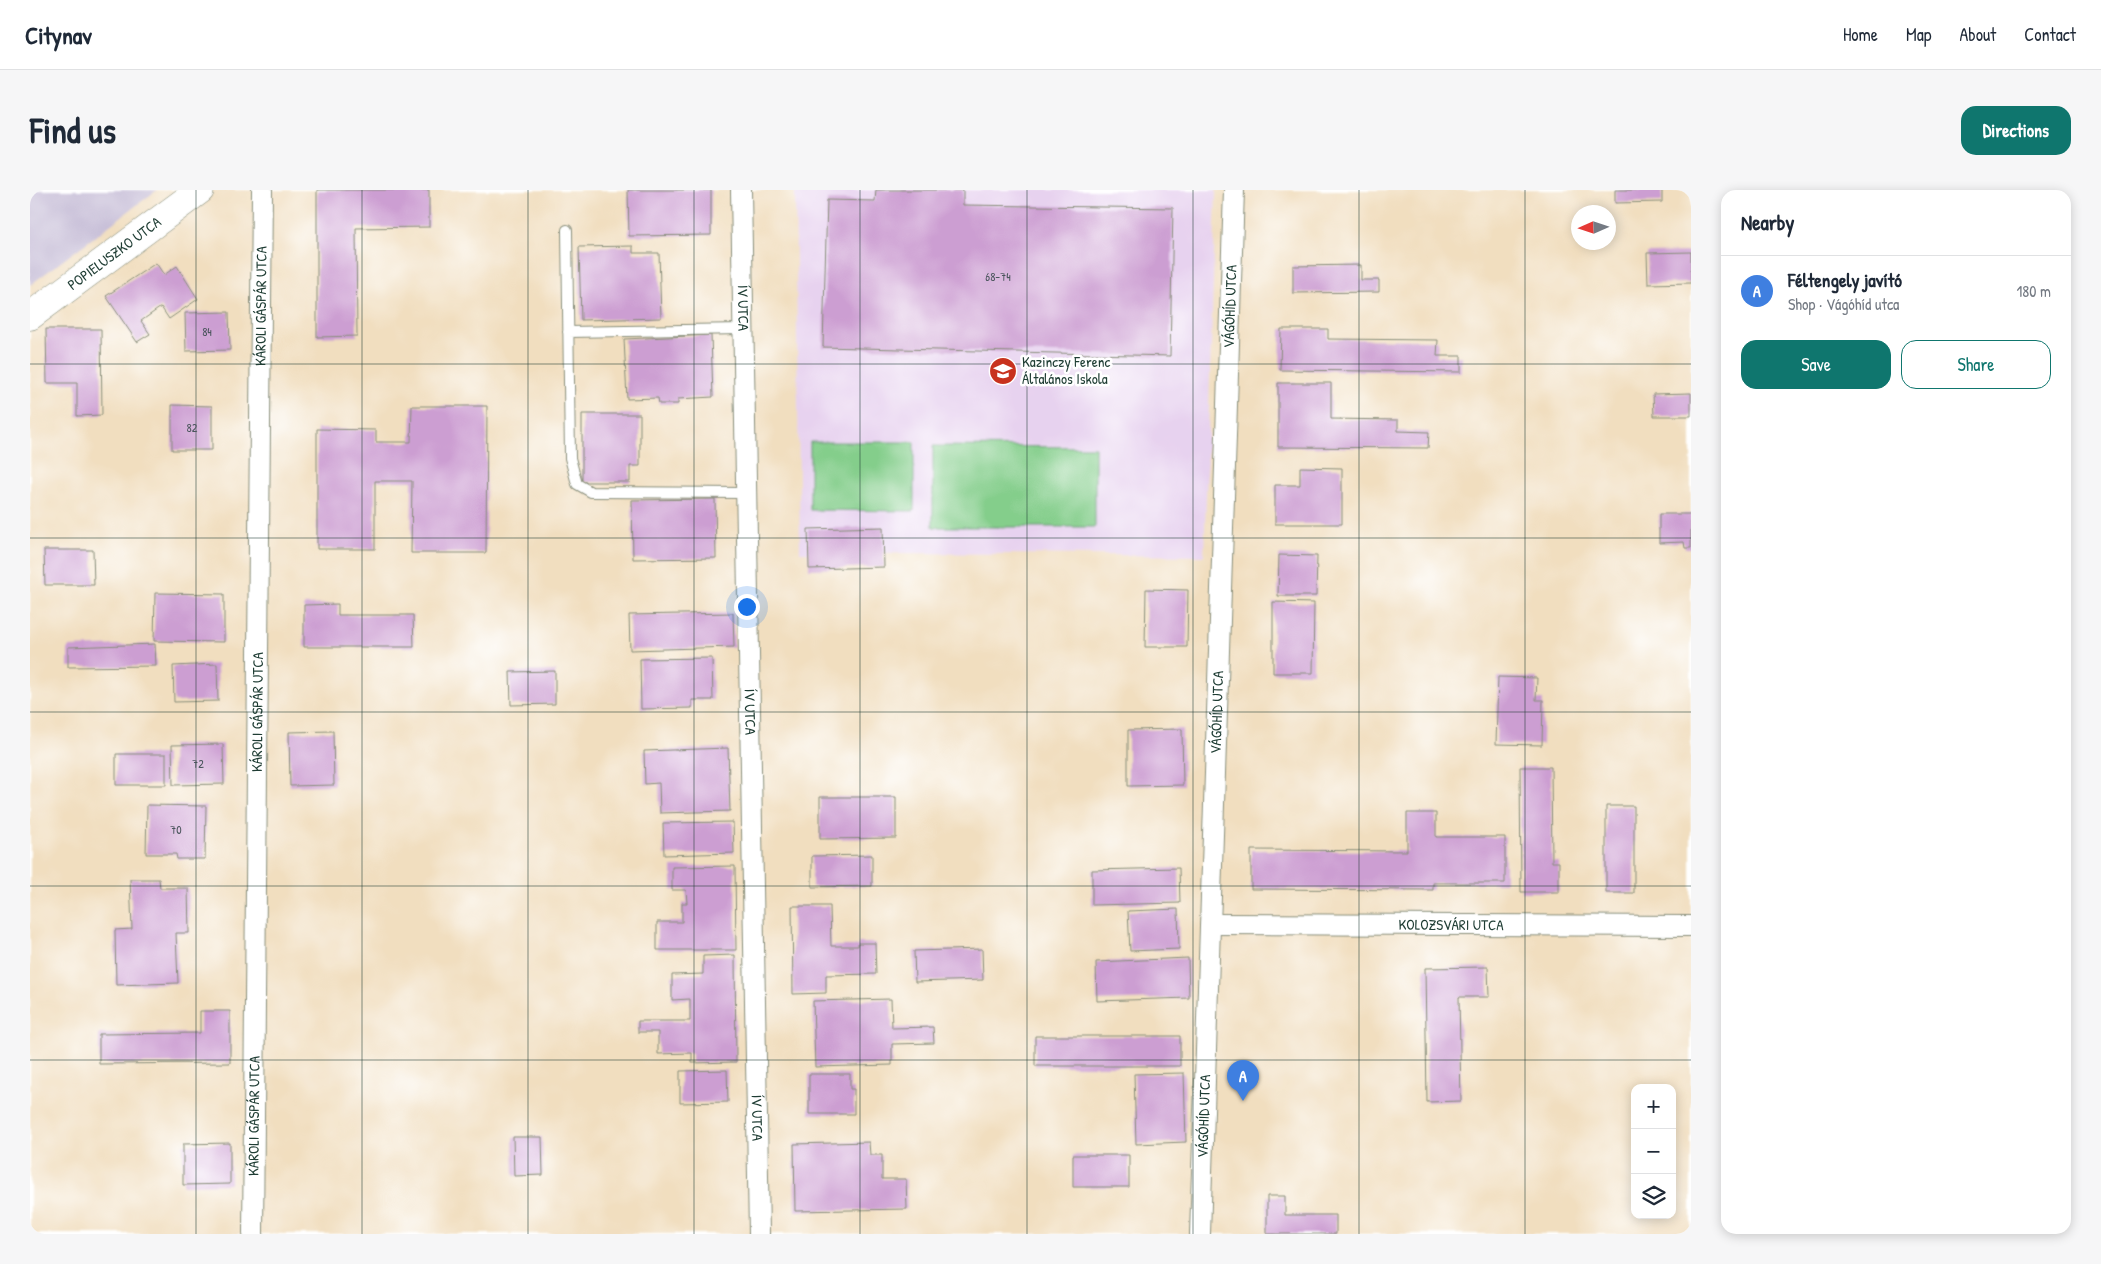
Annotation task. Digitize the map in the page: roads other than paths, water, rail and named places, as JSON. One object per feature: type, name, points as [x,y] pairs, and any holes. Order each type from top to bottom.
[{"type":"street","name":"POPIELUSZKO UTCA","points":[[30,316],[200,190]]},
{"type":"street","name":"KÁROLI GÁSPÁR UTCA","points":[[253,1234],[262,190]]},
{"type":"street","name":"ÍV UTCA","points":[[741,190],[759,1234]]},
{"type":"street","name":"VÁGÓHÍD UTCA","points":[[1200,1234],[1234,190]]},
{"type":"street","name":"KOLOZSVÁRI UTCA","points":[[1211,924],[1691,926]]},
{"type":"lane","points":[[566,230],[570,458],[577,484],[591,492],[746,493]]},
{"type":"lane","points":[[568,332],[743,329]]},
{"type":"place","name":"Kazinczy Ferenc Általános Iskola","points":[[1003,371]]},
{"type":"place","name":"Féltengely javító","points":[[1243,1101]]}]
